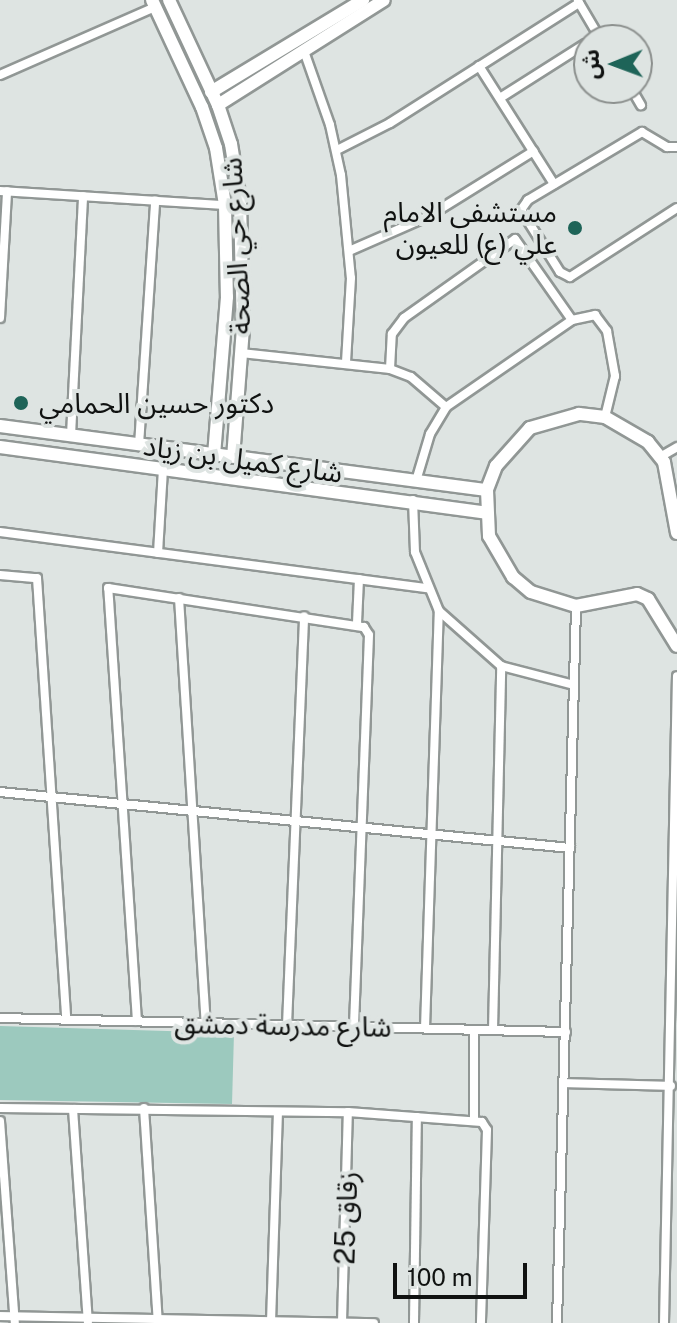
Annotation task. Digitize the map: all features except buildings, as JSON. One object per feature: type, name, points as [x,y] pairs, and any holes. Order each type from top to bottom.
[{"type":"main road","name":"شارع حي الصحة","points":[[169,0],[218,105],[231,144],[240,200],[244,303],[233,457]]},
{"type":"main road","points":[[218,105],[363,0]]},
{"type":"main road","points":[[211,92],[304,51],[384,0]]},
{"type":"main road","name":"شارع حي الصحة","points":[[153,3],[216,148],[225,205],[227,297],[214,454]]},
{"type":"main road","points":[[227,297],[233,307],[244,303]]},
{"type":"main road","points":[[225,325],[234,319],[243,328]]},
{"type":"main road","points":[[677,533],[671,487],[660,457],[628,426],[605,417],[554,417],[530,428],[496,466],[487,490],[485,513],[498,558],[513,577],[531,592],[576,606],[637,594],[648,599],[677,646]]},
{"type":"main road","name":"شارع كميل بن زياد","points":[[0,426],[487,490]]},
{"type":"main road","name":"شارع كميل بن زياد","points":[[0,447],[413,500],[485,513]]},
{"type":"main road","points":[[284,485],[292,479],[289,466]]},
{"type":"main road","points":[[317,489],[312,476],[322,470]]},
{"type":"street","points":[[337,150],[479,66],[578,2],[591,24]]},
{"type":"street","points":[[0,75],[153,3]]},
{"type":"street","points":[[304,51],[337,150],[349,251],[346,362]]},
{"type":"street","points":[[500,98],[573,52]]},
{"type":"street","points":[[479,66],[554,184]]},
{"type":"street","points":[[677,147],[667,147],[642,132],[525,202],[522,214],[566,277],[577,275],[677,208]]},
{"type":"street","points":[[349,251],[429,216],[534,151]]},
{"type":"street","points":[[0,318],[4,191],[225,205]]},
{"type":"street","points":[[71,435],[83,196]]},
{"type":"street","points":[[139,445],[155,201]]},
{"type":"street","points":[[390,369],[392,334],[404,318],[515,239],[572,320]]},
{"type":"street","points":[[416,481],[430,434],[446,407],[572,320],[595,315],[607,331],[615,376],[605,417]]},
{"type":"street","points":[[241,353],[390,369],[411,377],[446,407]]},
{"type":"street","points":[[660,457],[677,447]]},
{"type":"street","points":[[158,553],[163,469]]},
{"type":"street","points":[[413,500],[415,552],[427,588],[439,611],[501,666],[574,685]]},
{"type":"street","points":[[0,532],[427,588]]},
{"type":"street","points":[[0,575],[37,578],[66,1019]]},
{"type":"street","points":[[357,623],[359,579]]},
{"type":"street","points":[[137,1021],[108,588],[357,623],[369,635],[354,1027]]},
{"type":"street","points":[[179,598],[206,1023]]},
{"type":"street","points":[[557,1323],[576,606]]},
{"type":"street","points":[[425,1028],[439,611]]},
{"type":"street","points":[[287,1025],[304,616]]},
{"type":"street","points":[[493,1030],[501,666]]},
{"type":"street","points":[[664,1323],[674,1104],[671,1086],[677,870],[677,676]]},
{"type":"street","points":[[0,792],[570,848]]},
{"type":"street","name":"شارع مدرسة دمشق","points":[[0,1018],[566,1032]]},
{"type":"street","points":[[474,1030],[474,1120]]},
{"type":"street","points":[[565,1083],[671,1086]]},
{"type":"street","points":[[0,1108],[348,1112],[474,1120],[487,1130],[481,1323]]},
{"type":"street","points":[[144,1108],[158,1322]]},
{"type":"street","points":[[73,1109],[88,1321]]},
{"type":"street","name":"زقاق 25","points":[[342,1322],[348,1112]]},
{"type":"street","points":[[271,1321],[278,1113]]},
{"type":"street","points":[[414,1323],[417,1117]]},
{"type":"street","points":[[0,1121],[15,1320]]},
{"type":"street","points":[[0,1316],[15,1320],[374,1323]]},
{"type":"green space","points":[[0,1026],[234,1033],[232,1104],[0,1100]]},
{"type":"place","name":"مستشفى الامام علي (ع) للعيون","points":[[575,228]]},
{"type":"place","name":"دكتور حسين الحمامي","points":[[21,403]]}]
